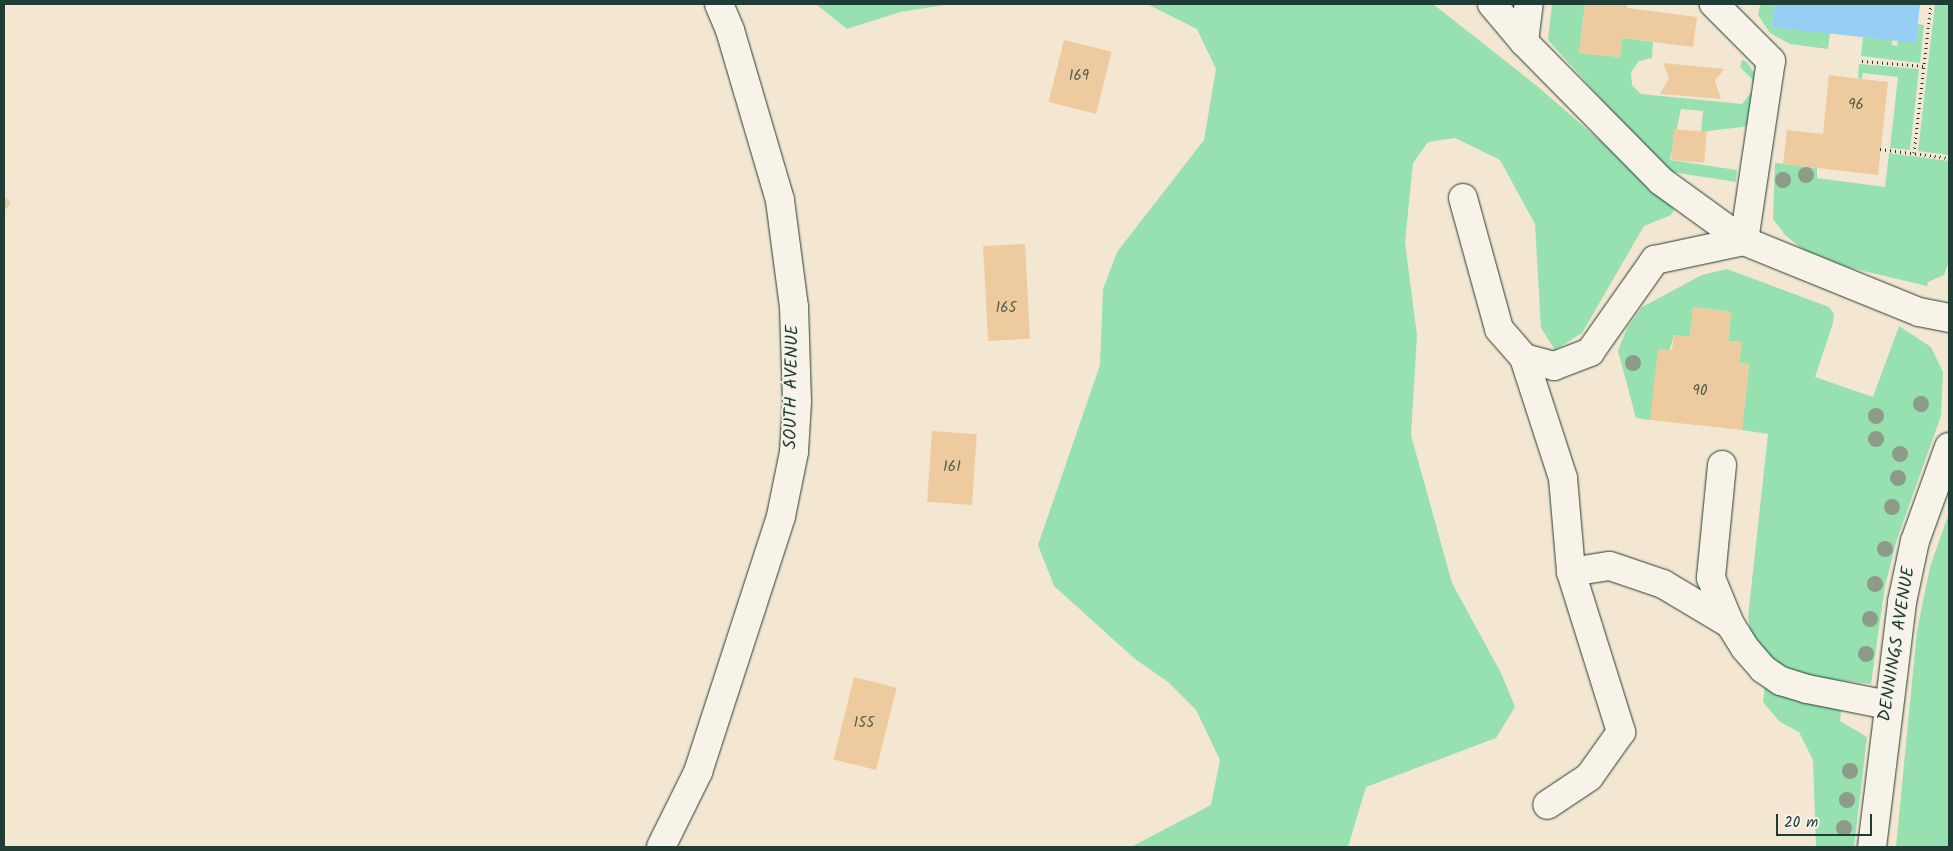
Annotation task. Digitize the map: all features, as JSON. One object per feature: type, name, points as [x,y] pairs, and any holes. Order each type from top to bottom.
[{"type":"street","name":"SOUTH AVENUE","points":[[661,847],[698,772],[779,524],[794,452],[797,402],[794,307],[780,200],[730,30],[718,4]]},
{"type":"street","points":[[1492,4],[1524,42],[1661,182],[1744,241],[1919,312],[1949,318]]},
{"type":"street","points":[[1524,42],[1529,4]]},
{"type":"street","points":[[1714,4],[1771,62],[1744,241]]},
{"type":"street","points":[[1463,198],[1499,329],[1524,358],[1563,478],[1570,572],[1621,732],[1589,777],[1547,805]]},
{"type":"street","points":[[1524,358],[1554,366],[1590,352],[1655,260],[1744,241]]},
{"type":"street","name":"DENNINGS AVENUE","points":[[1872,847],[1902,602],[1916,541],[1949,447]]},
{"type":"street","points":[[1722,466],[1711,578],[1730,624],[1763,669],[1781,680],[1807,690],[1888,705]]},
{"type":"street","points":[[1570,572],[1610,566],[1663,584],[1730,624]]},
{"type":"path","points":[[1914,153],[1931,4]]},
{"type":"path","points":[[1862,61],[1924,66]]},
{"type":"path","points":[[1880,149],[1949,158]]},
{"type":"green space","points":[[951,4],[900,12],[847,29],[817,5]]},
{"type":"green space","points":[[1147,4],[1433,4],[1537,86],[1671,202],[1674,210],[1671,215],[1644,226],[1582,333],[1555,350],[1541,328],[1535,224],[1500,160],[1455,138],[1428,142],[1413,163],[1405,242],[1417,335],[1411,435],[1452,583],[1501,673],[1515,707],[1496,738],[1366,787],[1348,847],[1131,847],[1211,805],[1220,760],[1196,710],[1168,682],[1135,659],[1054,586],[1038,545],[1100,365],[1103,289],[1117,252],[1204,140],[1216,69],[1197,29]]},
{"type":"green space","points":[[1552,4],[1585,4],[1579,53],[1620,57],[1622,38],[1653,42],[1652,58],[1639,61],[1631,72],[1632,85],[1641,94],[1742,104],[1753,90],[1752,79],[1740,67],[1742,60],[1747,62],[1758,79],[1750,126],[1701,132],[1703,111],[1681,109],[1670,160],[1737,170],[1736,182],[1666,171],[1548,40]]},
{"type":"green space","points":[[1775,4],[1772,27],[1830,33],[1828,49],[1790,44],[1770,33],[1758,15],[1760,5]]},
{"type":"green space","points":[[1935,4],[1949,4],[1949,155],[1918,151]]},
{"type":"green space","points":[[1917,24],[1924,25],[1920,63],[1861,56],[1863,37],[1892,40],[1892,45],[1897,46],[1898,40],[1915,42]]},
{"type":"green space","points":[[1859,64],[1919,69],[1910,150],[1890,148],[1898,77],[1863,73],[1862,79],[1858,78]]},
{"type":"green space","points":[[1889,153],[1949,161],[1949,261],[1944,275],[1928,282],[1927,286],[1851,268],[1804,250],[1786,236],[1773,219],[1775,163],[1817,168],[1817,178],[1885,187]]},
{"type":"green space","points":[[1727,269],[1829,307],[1834,314],[1833,323],[1815,377],[1873,397],[1899,326],[1931,347],[1943,372],[1941,416],[1897,539],[1885,586],[1871,684],[1818,678],[1775,663],[1751,635],[1748,617],[1768,434],[1742,430],[1749,364],[1739,363],[1742,342],[1728,341],[1731,312],[1693,307],[1690,337],[1674,335],[1650,420],[1636,418],[1618,351],[1627,328],[1642,307],[1702,275]]},
{"type":"green space","points":[[1949,513],[1949,847],[1896,847],[1917,631],[1930,567]]},
{"type":"green space","points":[[1765,684],[1841,711],[1840,721],[1867,737],[1854,847],[1816,847],[1813,760],[1799,732],[1780,722],[1763,702]]},
{"type":"water","points":[[1775,4],[1920,4],[1916,43],[1772,27]]},
{"type":"building","points":[[1585,4],[1627,4],[1627,8],[1697,17],[1693,47],[1622,38],[1620,57],[1579,53]]},
{"type":"building","points":[[1064,40],[1112,52],[1096,114],[1049,102]]},
{"type":"building","points":[[1663,63],[1724,69],[1715,81],[1721,99],[1660,94],[1669,78]]},
{"type":"building","points":[[1829,75],[1888,82],[1878,175],[1783,164],[1787,130],[1823,134]]},
{"type":"building","points":[[1674,129],[1707,132],[1704,163],[1671,160]]},
{"type":"building","points":[[4,196],[11,203],[4,211]]},
{"type":"building","points":[[1025,244],[1030,339],[988,341],[983,246]]},
{"type":"building","points":[[1693,307],[1731,312],[1728,341],[1742,342],[1739,363],[1749,364],[1742,430],[1650,420],[1658,349],[1672,350],[1674,335],[1690,337]]},
{"type":"building","points":[[932,431],[977,434],[972,505],[927,502]]},
{"type":"building","points":[[854,677],[897,688],[876,770],[833,759]]}]
